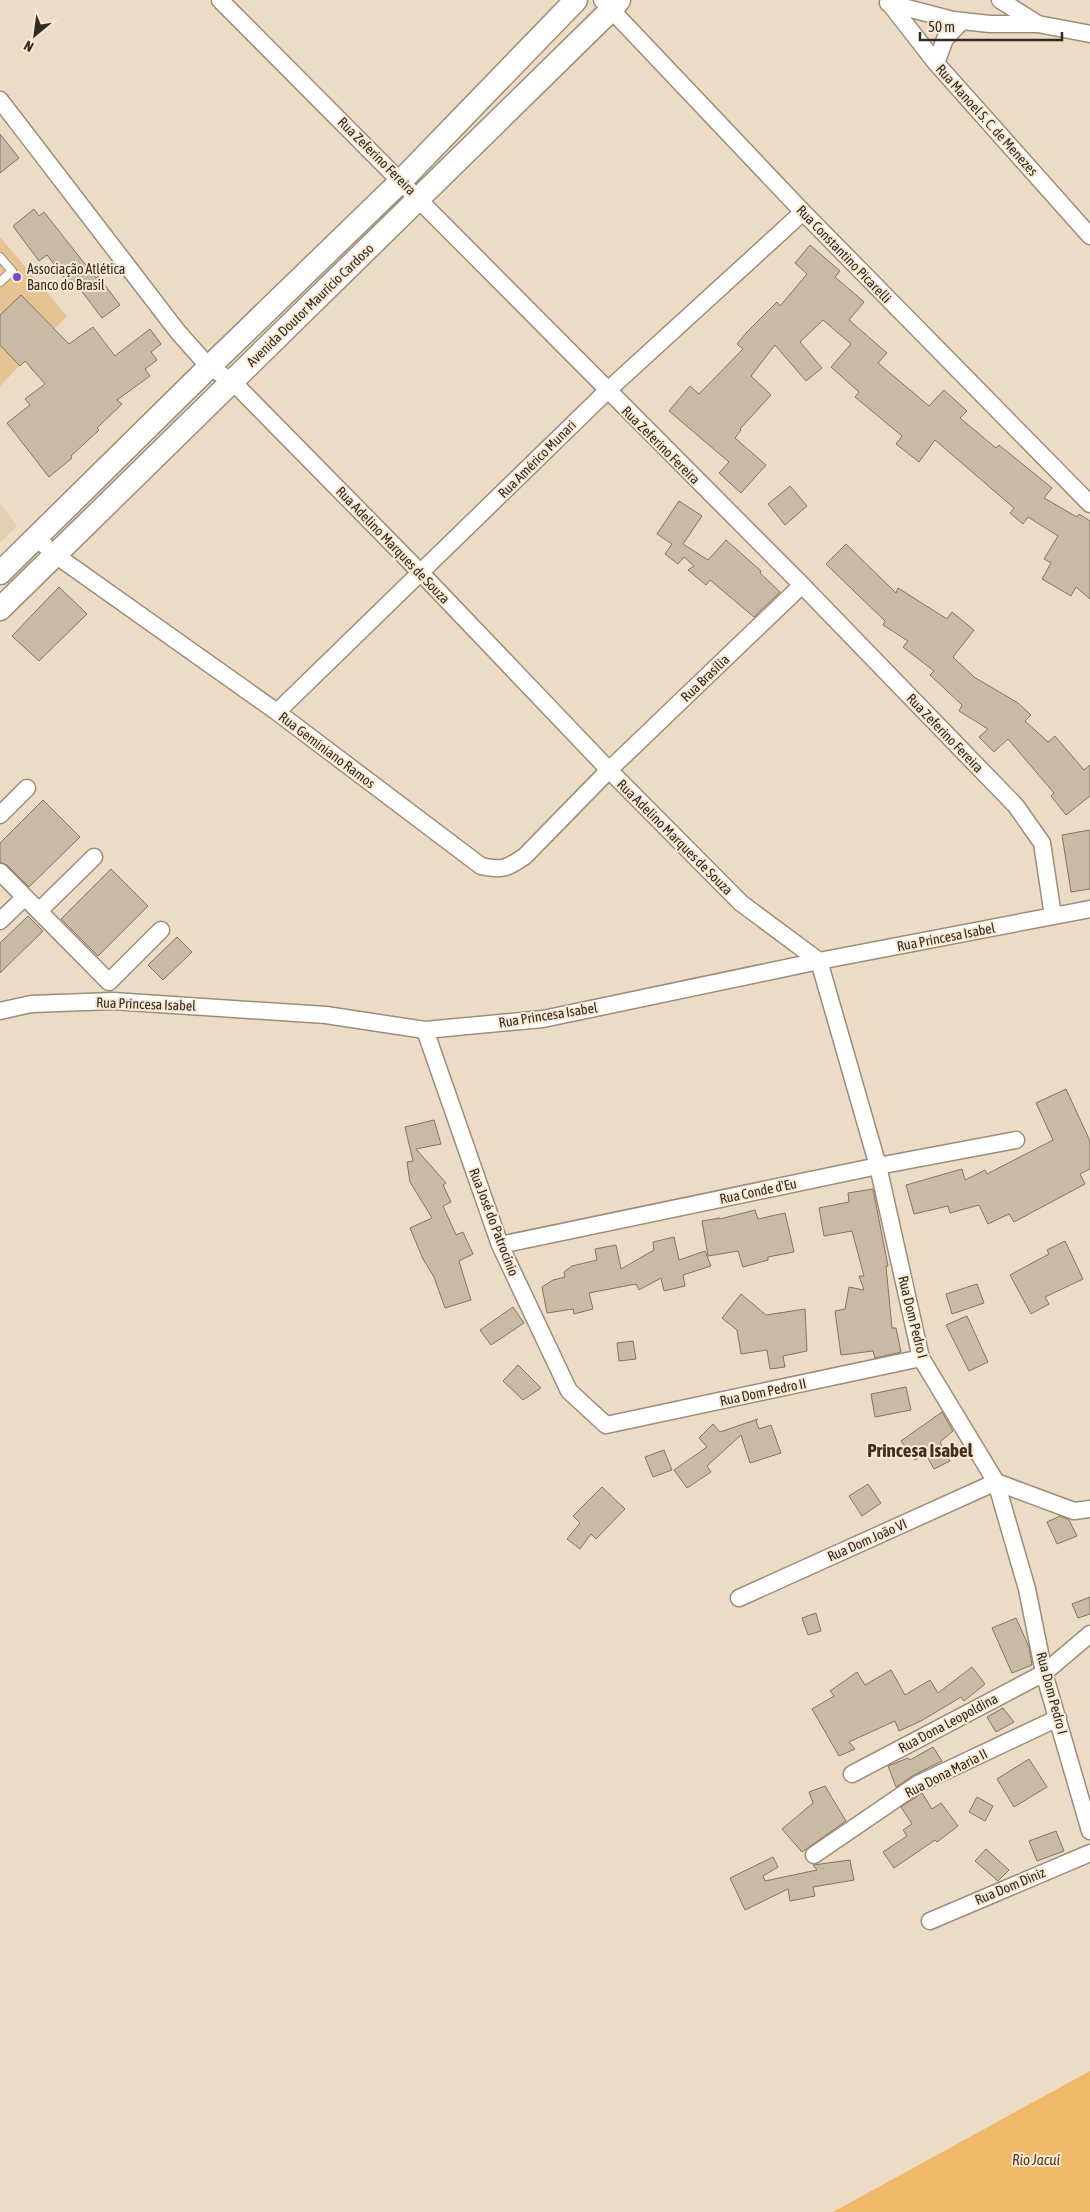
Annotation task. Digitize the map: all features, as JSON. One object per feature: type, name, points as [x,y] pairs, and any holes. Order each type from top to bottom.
[{"type":"street","name":"Rua Zeferino Fereira","points":[[220,0],[802,585],[1016,806],[1042,843],[1053,916]]},
{"type":"street","name":"Avenida Doutor Maurício Cardoso","points":[[0,573],[208,367],[401,181],[576,0]]},
{"type":"street","points":[[1000,0],[1038,24]]},
{"type":"street","points":[[887,1],[962,21],[990,24],[1038,24],[1090,34]]},
{"type":"street","name":"Rua Manoel S. C. de Menezes","points":[[887,1],[936,63],[1090,236]]},
{"type":"street","name":"Avenida Doutor Maurício Cardoso","points":[[0,609],[54,554],[420,199],[611,3]]},
{"type":"street","name":"Rua Constantino Picarelli","points":[[611,3],[803,212],[1090,504]]},
{"type":"street","points":[[936,63],[946,39],[962,21]]},
{"type":"street","name":"Rua Adelino Marques de Souza","points":[[0,100],[178,332],[208,367],[232,381],[609,770],[741,903],[820,961]]},
{"type":"street","name":"Rua Américo Munari","points":[[277,712],[607,391],[803,212]]},
{"type":"street","name":"Rua Geminiano Ramos","points":[[36,537],[54,554],[277,712],[481,866],[497,870],[511,865],[525,856],[609,770]]},
{"type":"street","name":"Rua Brasília","points":[[609,770],[802,585]]},
{"type":"street","points":[[0,815],[27,788]]},
{"type":"street","points":[[39,912],[94,857]]},
{"type":"street","points":[[0,872],[108,982],[161,930]]},
{"type":"street","points":[[0,921],[25,897]]},
{"type":"street","name":"Rua Princesa Isabel","points":[[0,1011],[31,1004],[113,1001],[326,1015],[425,1030],[543,1019],[820,961],[1090,909]]},
{"type":"street","name":"Rua Dom Pedro I","points":[[820,961],[878,1166],[921,1358],[996,1482],[1028,1589],[1044,1673],[1090,1831]]},
{"type":"street","name":"Rua José do Patrocínio","points":[[425,1030],[500,1245],[569,1391],[606,1425]]},
{"type":"street","name":"Rua Conde d'Eu","points":[[500,1245],[878,1166],[1016,1140]]},
{"type":"street","name":"Rua Dom Pedro II","points":[[606,1425],[921,1358]]},
{"type":"street","points":[[996,1482],[1074,1510],[1090,1509]]},
{"type":"street","name":"Rua Dom João VI","points":[[739,1598],[996,1482]]},
{"type":"street","name":"Rua Dona Leopoldina","points":[[852,1774],[1044,1673],[1090,1634]]},
{"type":"street","name":"Rua Dona Maria II","points":[[814,1855],[918,1784],[1058,1718]]},
{"type":"street","name":"Rua Dom Diniz","points":[[930,1921],[1090,1852]]},
{"type":"lane","points":[[0,257],[12,271],[0,282]]},
{"type":"shaded area","name":"Associação Atlética Banco do Brasil","points":[[0,237],[67,316],[0,386]]},
{"type":"shaded area","points":[[0,503],[17,526],[0,543]]},
{"type":"water","name":"Rio Jacuí","points":[[1090,2071],[1090,2212],[833,2212]]},
{"type":"building","points":[[0,134],[19,158],[0,173]]},
{"type":"building","points":[[34,209],[39,216],[44,212],[120,305],[102,318],[74,281],[70,285],[47,255],[39,261],[13,226]]},
{"type":"building","points":[[810,245],[840,271],[835,277],[864,302],[849,320],[887,353],[878,363],[929,406],[944,390],[967,411],[960,418],[996,448],[999,445],[1052,488],[1044,498],[1077,517],[1079,514],[1090,521],[1090,599],[1076,587],[1071,596],[1042,579],[1051,563],[1044,559],[1058,536],[1028,517],[1023,524],[1010,513],[1014,508],[935,440],[919,462],[896,444],[902,436],[855,397],[859,392],[831,367],[851,344],[823,320],[800,342],[822,368],[806,381],[775,345],[751,376],[771,395],[740,429],[735,438],[766,465],[741,493],[719,473],[729,462],[669,411],[690,386],[699,394],[743,349],[737,344],[747,332],[777,302],[780,306],[807,274],[795,263]]},
{"type":"building","points":[[21,295],[69,344],[93,327],[115,356],[150,329],[161,344],[151,352],[157,360],[145,369],[150,376],[117,400],[122,404],[97,428],[99,430],[71,456],[72,458],[49,477],[7,423],[30,405],[25,399],[45,384],[25,361],[20,366],[0,345],[0,315]]},
{"type":"building","points":[[790,486],[807,506],[785,525],[768,504]]},
{"type":"building","points":[[679,501],[702,516],[683,544],[708,560],[726,540],[761,571],[760,573],[780,592],[754,617],[710,580],[706,585],[688,570],[694,566],[684,557],[678,564],[665,554],[672,544],[657,534]]},
{"type":"building","points":[[846,544],[896,593],[898,588],[947,619],[952,612],[974,630],[953,657],[974,677],[1018,703],[1031,715],[1025,721],[1048,742],[1055,736],[1084,770],[1090,765],[1090,796],[1066,815],[1051,796],[1054,793],[1008,739],[994,752],[979,737],[988,729],[959,711],[962,705],[930,675],[934,671],[903,647],[908,641],[883,625],[885,621],[826,564]]},
{"type":"building","points":[[59,587],[87,614],[39,661],[12,636]]},
{"type":"building","points":[[43,800],[80,837],[29,887],[7,865],[0,862],[0,843]]},
{"type":"building","points":[[1090,830],[1090,889],[1071,892],[1062,835]]},
{"type":"building","points":[[111,869],[148,906],[98,956],[61,919]]},
{"type":"building","points":[[28,916],[43,931],[0,973],[0,943]]},
{"type":"building","points":[[177,937],[192,952],[163,980],[148,965]]},
{"type":"building","points":[[1066,1089],[1090,1141],[1090,1169],[1080,1174],[1085,1184],[1014,1222],[1009,1214],[988,1224],[979,1205],[950,1213],[948,1206],[914,1214],[906,1185],[962,1169],[965,1180],[985,1170],[987,1174],[1053,1140],[1036,1103]]},
{"type":"building","points":[[434,1120],[441,1144],[416,1149],[446,1183],[443,1185],[451,1202],[443,1206],[456,1235],[463,1232],[473,1254],[459,1261],[471,1300],[445,1308],[434,1277],[423,1259],[410,1228],[432,1218],[410,1182],[407,1162],[413,1161],[405,1127]]},
{"type":"building","points":[[873,1189],[888,1266],[886,1266],[892,1328],[896,1328],[901,1352],[875,1358],[873,1351],[841,1355],[835,1311],[845,1309],[849,1287],[864,1290],[859,1276],[864,1276],[852,1231],[824,1236],[819,1208],[849,1202],[848,1193]]},
{"type":"building","points":[[755,1210],[758,1219],[785,1213],[794,1252],[768,1257],[768,1260],[743,1267],[738,1251],[708,1256],[702,1221],[720,1219]]},
{"type":"building","points":[[674,1237],[679,1260],[705,1251],[711,1266],[683,1275],[685,1286],[664,1291],[661,1278],[639,1290],[636,1284],[589,1293],[593,1309],[574,1314],[573,1309],[547,1313],[542,1287],[553,1280],[565,1277],[564,1272],[572,1266],[597,1260],[595,1249],[616,1245],[621,1269],[654,1250],[653,1242]]},
{"type":"building","points":[[1065,1241],[1083,1279],[1045,1297],[1049,1304],[1031,1314],[1010,1275],[1049,1254],[1047,1250]]},
{"type":"building","points":[[977,1284],[984,1303],[952,1314],[946,1294]]},
{"type":"building","points":[[741,1294],[766,1315],[805,1309],[807,1351],[783,1356],[785,1367],[770,1369],[767,1350],[741,1354],[737,1330],[722,1318]]},
{"type":"building","points":[[513,1307],[524,1323],[491,1345],[480,1330]]},
{"type":"building","points":[[967,1316],[988,1362],[969,1371],[946,1325]]},
{"type":"building","points":[[633,1341],[636,1359],[619,1361],[617,1343]]},
{"type":"building","points":[[518,1365],[541,1388],[523,1400],[503,1381]]},
{"type":"building","points":[[906,1387],[911,1410],[875,1417],[871,1394]]},
{"type":"building","points":[[942,1412],[953,1431],[940,1442],[950,1461],[934,1469],[925,1453],[915,1460],[901,1441]]},
{"type":"building","points":[[758,1419],[756,1421],[759,1429],[771,1425],[781,1453],[750,1463],[741,1435],[707,1466],[711,1472],[687,1488],[674,1470],[707,1447],[699,1438],[713,1424],[720,1432]]},
{"type":"building","points":[[664,1450],[672,1470],[653,1477],[645,1457]]},
{"type":"building","points":[[868,1484],[881,1503],[862,1516],[849,1496]]},
{"type":"building","points":[[602,1487],[625,1509],[596,1539],[591,1534],[580,1549],[567,1539],[580,1523],[573,1516]]},
{"type":"building","points":[[1060,1516],[1069,1520],[1077,1536],[1057,1544],[1047,1522]]},
{"type":"building","points":[[1090,1597],[1090,1614],[1078,1618],[1072,1604]]},
{"type":"building","points":[[816,1613],[821,1631],[808,1635],[802,1618]]},
{"type":"building","points":[[1016,1618],[1029,1647],[1032,1665],[1012,1673],[992,1628]]},
{"type":"building","points":[[972,1667],[985,1684],[964,1701],[961,1697],[921,1721],[899,1731],[895,1721],[849,1742],[855,1749],[839,1756],[812,1709],[834,1696],[830,1691],[857,1672],[865,1685],[891,1670],[905,1695],[930,1680],[938,1693]]},
{"type":"building","points":[[1003,1708],[1014,1722],[996,1732],[987,1717]]},
{"type":"building","points":[[933,1747],[942,1761],[914,1775],[896,1787],[888,1766],[908,1758],[910,1760]]},
{"type":"building","points":[[1029,1759],[1047,1787],[1014,1807],[997,1779]]},
{"type":"building","points":[[825,1786],[846,1821],[802,1852],[782,1829],[813,1803],[809,1792]]},
{"type":"building","points":[[922,1793],[932,1809],[941,1803],[958,1826],[937,1842],[935,1840],[894,1868],[883,1852],[907,1836],[903,1830],[912,1824],[901,1807]]},
{"type":"building","points":[[977,1797],[993,1806],[985,1821],[969,1812]]},
{"type":"building","points":[[1056,1831],[1064,1851],[1037,1861],[1029,1841]]},
{"type":"building","points":[[986,1849],[1009,1870],[998,1881],[975,1861]]},
{"type":"building","points":[[773,1857],[778,1867],[763,1876],[765,1881],[817,1870],[813,1865],[850,1860],[854,1880],[813,1887],[815,1896],[790,1901],[788,1889],[745,1910],[730,1878]]},
{"type":"place","name":"Associação Atlética Banco do Brasil","points":[[17,277]]},
{"type":"district","name":"Princesa Isabel","points":[[920,1450]]}]
